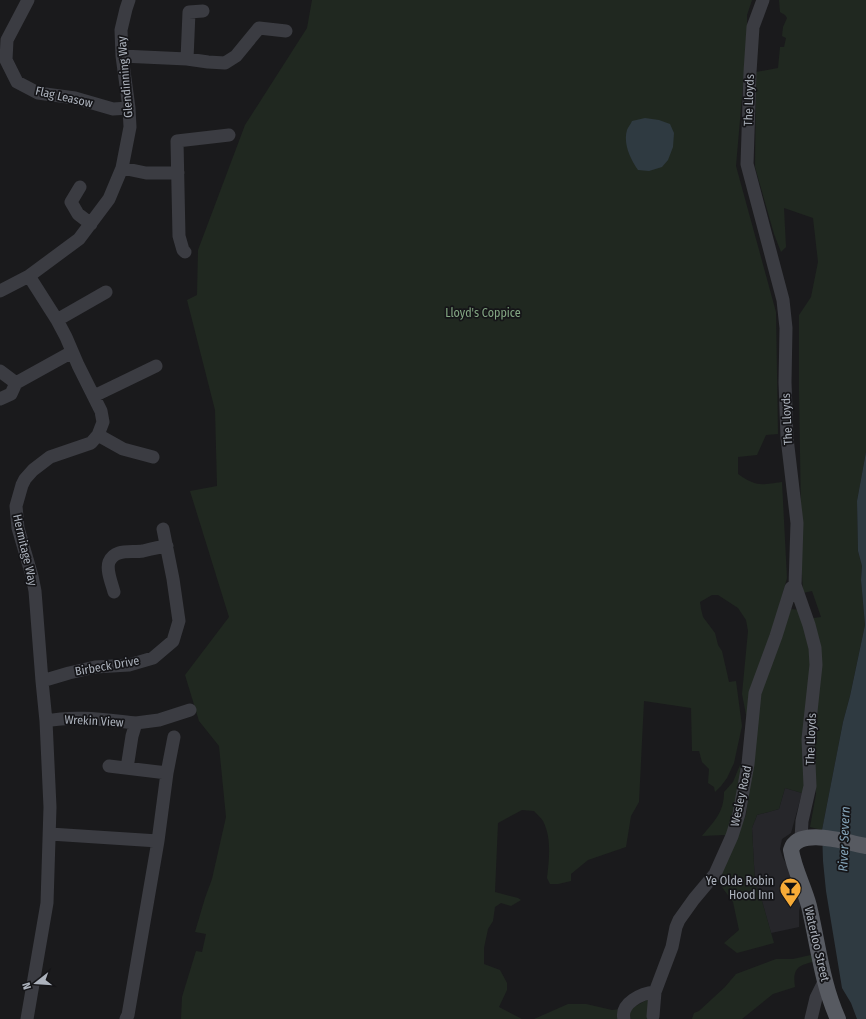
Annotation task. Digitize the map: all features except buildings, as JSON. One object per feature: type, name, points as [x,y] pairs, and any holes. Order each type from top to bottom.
[{"type":"main road","points":[[807,838],[866,846]]},
{"type":"main road","name":"Waterloo Street","points":[[807,838],[792,846],[792,856],[809,904],[825,980],[838,1019]]},
{"type":"street","name":"Flag Leasow","points":[[28,0],[7,40],[6,60],[17,82],[38,93],[75,98],[113,109],[129,108]]},
{"type":"street","name":"Glendinning Way","points":[[0,291],[29,276],[79,239],[108,199],[122,168],[130,127],[122,56],[121,30],[129,0]]},
{"type":"street","name":"The Lloyds","points":[[763,0],[754,27],[750,72],[747,164],[783,300],[786,328],[785,382],[787,438],[797,523],[795,585],[809,624],[815,648],[816,664],[808,739],[810,786],[802,821],[807,838]]},
{"type":"street","points":[[187,59],[189,12],[203,11]]},
{"type":"street","points":[[122,56],[187,59],[224,63],[236,56],[259,28],[286,31]]},
{"type":"street","points":[[185,252],[182,250],[179,236],[177,141],[229,136]]},
{"type":"street","points":[[122,168],[146,173],[178,173]]},
{"type":"street","points":[[80,187],[71,202],[78,214],[91,224]]},
{"type":"street","points":[[29,276],[57,320],[103,416],[102,428],[98,435],[123,449],[153,457]]},
{"type":"street","points":[[57,320],[106,292]]},
{"type":"street","points":[[0,399],[11,394],[16,383],[72,352]]},
{"type":"street","points":[[94,396],[156,366]]},
{"type":"street","points":[[0,371],[16,383]]},
{"type":"street","name":"Hermitage Way","points":[[46,722],[35,591],[16,523],[15,511],[25,479],[37,466],[50,457],[88,445],[98,435]]},
{"type":"street","name":"Birbeck Drive","points":[[42,681],[89,669],[129,665],[153,658],[173,641],[179,621],[174,579],[163,529]]},
{"type":"street","points":[[114,592],[109,571],[109,562],[115,554],[167,546]]},
{"type":"street","name":"Wesley Road","points":[[653,1016],[655,992],[672,947],[679,920],[715,874],[735,828],[748,764],[755,693],[776,636],[791,588],[795,585]]},
{"type":"street","points":[[783,610],[802,606]]},
{"type":"street","points":[[136,723],[158,720],[190,710]]},
{"type":"street","name":"Wrekin View","points":[[27,1019],[47,902],[50,807],[46,722],[62,718],[88,718],[136,723],[132,736],[127,768]]},
{"type":"street","points":[[126,1019],[128,1016],[158,841],[166,773],[174,737]]},
{"type":"street","points":[[109,766],[166,773]]},
{"type":"street","points":[[50,834],[158,841]]},
{"type":"street","points":[[811,1019],[816,998],[825,980]]},
{"type":"street","points":[[624,1019],[624,1009],[632,1001],[647,993],[655,992]]},
{"type":"shaded area","points":[[785,788],[802,793],[791,833],[782,839],[780,849],[792,874],[801,904],[799,911],[799,927],[771,933],[760,894],[755,884],[752,828],[757,815],[779,809]]},
{"type":"green space","name":"Lloyd's Coppice","points":[[312,0],[752,0],[747,15],[747,39],[736,166],[776,312],[778,434],[766,435],[757,455],[738,457],[738,474],[754,483],[759,484],[782,482],[787,578],[747,720],[742,694],[748,631],[746,620],[738,608],[718,595],[712,595],[700,602],[703,617],[715,633],[718,645],[722,651],[729,682],[736,681],[742,726],[734,763],[727,778],[715,792],[714,787],[708,783],[709,769],[702,762],[699,751],[692,751],[691,708],[644,701],[639,802],[631,816],[626,847],[588,860],[571,874],[571,881],[550,884],[547,878],[549,842],[543,821],[534,811],[522,810],[498,823],[495,892],[521,900],[511,906],[501,903],[495,907],[493,921],[488,929],[484,948],[484,964],[500,970],[507,983],[507,990],[499,1007],[522,1019],[181,1019],[182,997],[196,951],[202,952],[206,934],[195,932],[212,879],[226,817],[219,746],[199,721],[185,675],[229,617],[190,491],[217,486],[215,410],[187,300],[197,295],[198,250],[245,125],[307,28]]},
{"type":"green space","points":[[779,0],[866,0],[866,452],[857,501],[858,551],[862,566],[861,580],[865,625],[843,722],[822,830],[810,827],[816,794],[815,782],[802,793],[785,788],[779,809],[757,815],[752,828],[755,884],[760,894],[774,943],[737,953],[724,943],[739,930],[733,902],[716,879],[746,815],[761,692],[791,609],[800,610],[805,621],[821,617],[812,591],[803,593],[802,575],[799,315],[811,297],[818,262],[813,218],[784,208],[786,247],[781,252],[774,234],[755,167],[756,72],[778,68],[780,47],[784,47],[786,38],[782,36],[783,27],[787,18],[780,12]]},
{"type":"green space","points":[[740,765],[745,765],[727,837],[724,835],[702,836],[718,816],[724,799],[724,792],[733,782]]},
{"type":"green space","points":[[815,954],[817,961],[801,966],[796,971],[794,980],[795,987],[773,994],[742,1019],[692,1019],[694,1013],[699,1011],[725,987],[736,974],[776,959],[793,959]]},
{"type":"green space","points":[[650,998],[647,1019],[631,1019],[627,1011]]},
{"type":"green space","points":[[568,1004],[586,1004],[612,1010],[620,1009],[620,1019],[534,1019]]},
{"type":"water","points":[[645,118],[659,120],[670,124],[674,133],[673,147],[668,160],[662,167],[649,171],[638,170],[630,156],[626,140],[627,130],[632,121]]},
{"type":"water","name":"River Severn","points":[[866,452],[866,1019],[857,1019],[851,1003],[842,988],[826,891],[822,830],[843,722],[865,625],[861,580],[862,566],[858,551],[857,501]]},
{"type":"place","name":"Ye Olde Robin Hood Inn","points":[[790,908]]}]
